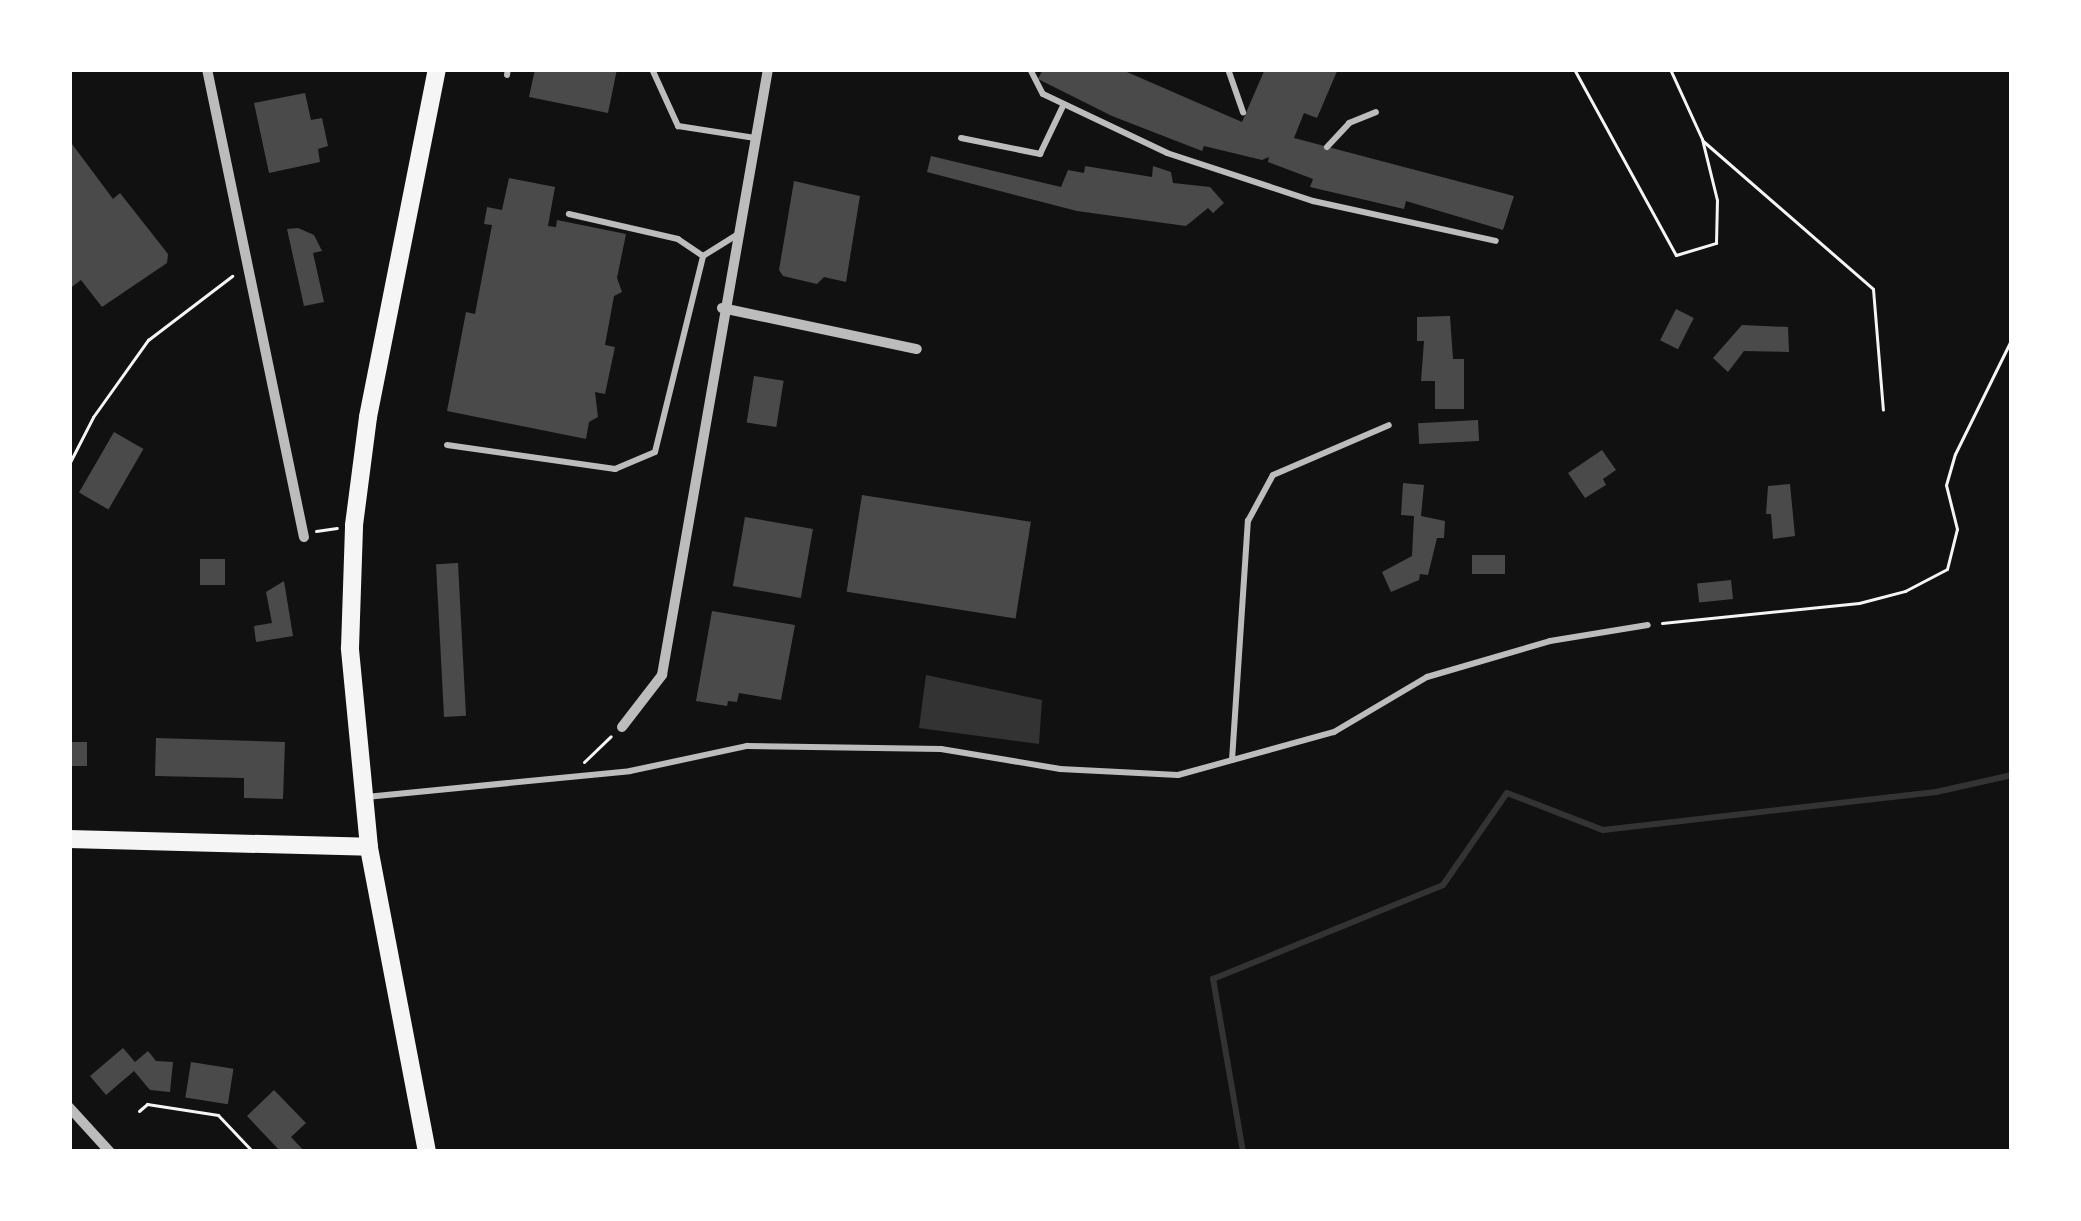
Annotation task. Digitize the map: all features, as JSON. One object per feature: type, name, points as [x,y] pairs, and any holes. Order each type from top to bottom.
[{"type":"main road","points":[[427,1152],[369,848],[350,648],[354,525],[368,416],[437,69]]},
{"type":"main road","points":[[69,839],[369,848]]},
{"type":"street","points":[[207,69],[303,535]]},
{"type":"street","points":[[622,727],[662,675],[722,308],[768,69]]},
{"type":"street","points":[[722,308],[917,349]]},
{"type":"street","points":[[69,1107],[110,1152]]},
{"type":"lane","points":[[652,69],[678,126],[755,138]]},
{"type":"lane","points":[[1030,69],[1043,94],[1167,153],[1313,201],[1496,242]]},
{"type":"lane","points":[[1228,69],[1243,112]]},
{"type":"lane","points":[[961,138],[1040,154],[1064,104]]},
{"type":"lane","points":[[1327,147],[1349,123],[1376,112]]},
{"type":"lane","points":[[1313,201],[1316,188]]},
{"type":"lane","points":[[569,214],[678,238],[703,256]]},
{"type":"lane","points":[[448,445],[615,469],[656,452],[703,256],[736,235]]},
{"type":"lane","points":[[1232,760],[1248,521],[1274,475],[1389,424]]},
{"type":"lane","points":[[362,797],[581,776],[747,746],[941,749],[1060,769],[1178,775],[1334,732],[1427,677],[1550,640],[1648,625]]},
{"type":"path","points":[[1574,69],[1676,255],[1716,243],[1717,200],[1702,140],[1670,69]]},
{"type":"path","points":[[1702,140],[1873,289],[1883,410]]},
{"type":"path","points":[[69,465],[93,417],[148,340],[248,265]]},
{"type":"path","points":[[1648,625],[1859,603],[1905,591],[1947,569],[1958,529],[1946,485],[1955,454],[2012,338]]},
{"type":"path","points":[[69,432],[69,465]]},
{"type":"path","points":[[303,535],[354,525]]},
{"type":"path","points":[[581,776],[586,756],[622,727]]},
{"type":"path","points":[[139,1111],[147,1104],[218,1115],[254,1152]]},
{"type":"shaded area","points":[[926,675],[1042,700],[1039,744],[919,728]]},
{"type":"building","points":[[535,69],[617,69],[608,113],[529,97]]},
{"type":"building","points":[[1043,69],[1120,69],[1242,122],[1265,69],[1338,69],[1317,118],[1304,113],[1294,138],[1514,196],[1503,230],[1406,201],[1404,209],[1310,187],[1313,179],[1268,162],[1269,157],[1262,160],[1204,146],[1202,151],[1112,116],[1038,79]]},
{"type":"building","points":[[305,93],[311,120],[322,118],[328,146],[318,149],[320,162],[269,173],[254,103]]},
{"type":"building","points":[[72,144],[113,199],[120,193],[168,254],[167,263],[102,307],[81,280],[69,289]]},
{"type":"building","points":[[931,156],[1061,187],[1068,170],[1084,173],[1085,166],[1152,177],[1153,166],[1171,172],[1173,183],[1210,187],[1224,203],[1213,213],[1208,208],[1186,226],[1077,211],[927,172]]},
{"type":"building","points":[[509,178],[555,187],[548,226],[556,227],[557,220],[626,234],[617,278],[622,292],[614,296],[605,345],[615,347],[605,394],[595,392],[598,417],[589,422],[586,439],[447,411],[466,312],[475,314],[492,225],[484,224],[487,207],[502,210]]},
{"type":"building","points":[[794,181],[860,196],[846,282],[824,277],[817,284],[783,276],[779,270]]},
{"type":"building","points":[[287,229],[314,235],[322,251],[313,253],[324,302],[304,306]]},
{"type":"building","points":[[1676,309],[1694,318],[1678,349],[1660,340]]},
{"type":"building","points":[[1450,316],[1453,359],[1464,359],[1464,409],[1435,409],[1435,381],[1421,381],[1424,341],[1417,341],[1417,317]]},
{"type":"building","points":[[1742,325],[1788,327],[1789,352],[1744,351],[1728,372],[1713,358]]},
{"type":"building","points":[[754,376],[784,381],[776,427],[747,422]]},
{"type":"building","points":[[1478,420],[1479,441],[1419,444],[1418,423]]},
{"type":"building","points":[[114,432],[143,449],[108,510],[79,493]]},
{"type":"building","points":[[1602,450],[1616,470],[1603,479],[1606,485],[1585,498],[1568,473]]},
{"type":"building","points":[[1403,483],[1424,485],[1421,516],[1445,521],[1444,538],[1437,538],[1428,575],[1420,574],[1419,580],[1391,592],[1382,572],[1412,556],[1414,516],[1401,515]]},
{"type":"building","points":[[1790,484],[1795,536],[1773,539],[1771,514],[1766,514],[1768,486]]},
{"type":"building","points":[[862,495],[1031,522],[1016,619],[847,592]]},
{"type":"building","points":[[745,517],[813,529],[801,598],[733,586]]},
{"type":"building","points":[[1472,555],[1505,555],[1505,574],[1472,574]]},
{"type":"building","points":[[200,559],[225,559],[225,585],[200,585]]},
{"type":"building","points":[[458,563],[466,716],[444,717],[436,564]]},
{"type":"building","points":[[1731,580],[1733,599],[1699,602],[1697,584]]},
{"type":"building","points":[[284,581],[293,636],[256,642],[254,626],[272,623],[266,592]]},
{"type":"building","points":[[712,611],[795,625],[781,700],[739,693],[737,702],[728,701],[727,706],[696,701]]},
{"type":"building","points":[[156,738],[285,742],[283,799],[244,798],[244,778],[155,776]]},
{"type":"building","points":[[69,742],[87,742],[87,766],[69,766]]},
{"type":"building","points":[[123,1048],[135,1062],[148,1051],[156,1061],[173,1062],[170,1092],[150,1090],[134,1071],[106,1095],[90,1076]]},
{"type":"building","points":[[191,1062],[233,1069],[228,1104],[185,1098]]},
{"type":"building","points":[[274,1090],[306,1123],[291,1137],[305,1152],[281,1152],[247,1116]]},
{"type":"waterway","points":[[1243,1152],[1213,979],[1443,885],[1507,793],[1603,830],[1936,792],[2012,775]]}]
